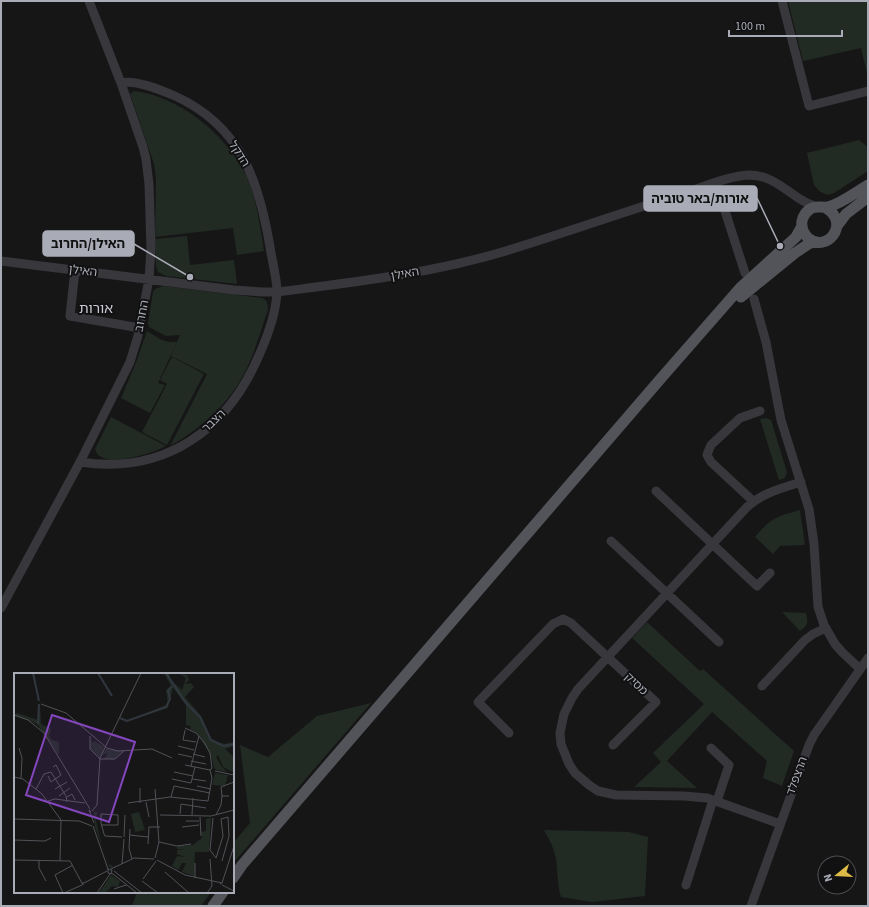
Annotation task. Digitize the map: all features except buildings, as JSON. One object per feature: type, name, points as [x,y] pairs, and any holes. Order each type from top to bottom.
[{"type":"main road","points":[[234,877],[247,859],[740,288],[796,237],[809,210],[840,202],[868,184]]},
{"type":"main road","points":[[837,226],[846,214],[868,197]]},
{"type":"main road","points":[[663,376],[745,293],[795,253],[810,243],[828,240],[836,232],[837,226],[835,215],[831,211],[822,207]]},
{"type":"main road","points":[[803,222],[803,232],[817,242]]},
{"type":"main road","points":[[213,906],[222,893]]},
{"type":"street","name":"החרוב","points":[[1,608],[80,462],[130,362],[140,328],[149,279],[151,249],[148,171],[143,147],[88,1]]},
{"type":"street","points":[[782,1],[809,106],[868,91]]},
{"type":"street","name":"הדקל","points":[[120,83],[129,82],[138,84],[171,94],[193,105],[211,119],[236,145],[245,159],[262,205],[277,292]]},
{"type":"street","name":"האילן","points":[[1,261],[248,291],[277,292],[386,277],[476,259],[511,250],[739,176],[756,176],[776,182],[801,200],[822,207]]},
{"type":"street","points":[[716,183],[745,273]]},
{"type":"street","name":"האילן","points":[[792,194],[802,210],[803,222]]},
{"type":"street","points":[[75,270],[70,316],[140,328]]},
{"type":"street","name":"הצבר","points":[[80,462],[112,466],[144,461],[190,442],[214,423],[229,406],[253,370],[268,332],[277,292]]},
{"type":"street","points":[[754,299],[768,354],[781,420],[809,510],[814,538],[818,607],[826,628],[842,652],[860,669]]},
{"type":"street","points":[[753,501],[711,462],[707,455],[711,446],[740,418],[760,411]]},
{"type":"street","points":[[780,824],[715,800],[684,796],[608,794],[598,790],[589,785],[575,773],[564,754],[560,732],[564,714],[572,698],[607,657],[753,501],[766,494],[801,482]]},
{"type":"street","points":[[656,491],[758,586],[770,573]]},
{"type":"street","points":[[610,541],[719,642]]},
{"type":"street","points":[[509,733],[478,702],[553,624],[563,620],[571,623],[607,657]]},
{"type":"street","points":[[762,686],[805,640],[813,634],[826,628]]},
{"type":"street","name":"מסיק","points":[[607,657],[656,702],[613,745]]},
{"type":"street","name":"הרצפלד","points":[[751,906],[803,760],[814,735],[868,658]]},
{"type":"street","points":[[686,885],[715,800],[729,765],[711,748]]},
{"type":"shaded area","points":[[788,1],[868,1],[868,78],[861,48],[803,61]]},
{"type":"shaded area","points":[[134,91],[150,94],[183,108],[198,118],[224,143],[244,171],[252,190],[264,251],[237,255],[233,228],[155,237],[156,179],[154,164],[130,94]]},
{"type":"shaded area","points":[[859,140],[868,147],[868,171],[834,193],[827,195],[819,191],[814,185],[807,153]]},
{"type":"shaded area","points":[[187,236],[190,265],[234,260],[237,284],[166,276],[158,272],[156,266],[155,239]]},
{"type":"shaded area","points":[[163,286],[262,298],[266,301],[268,308],[250,361],[233,392],[204,422],[182,439],[170,446],[207,374],[171,356],[180,335],[166,336],[149,327],[148,323],[153,292],[155,289]]},
{"type":"shaded area","points":[[147,331],[161,340],[177,342],[158,383],[165,385],[150,413],[121,398]]},
{"type":"shaded area","points":[[172,357],[204,374],[167,445],[142,432],[167,384],[160,380]]},
{"type":"shaded area","points":[[111,417],[166,446],[139,456],[116,460],[106,459],[99,455],[95,449]]},
{"type":"shaded area","points":[[766,418],[771,420],[787,472],[785,478],[779,480],[760,419]]},
{"type":"shaded area","points":[[800,510],[805,545],[780,546],[773,554],[755,537],[766,525],[775,519],[785,514]]},
{"type":"shaded area","points":[[782,612],[806,613],[807,621],[805,627],[800,631]]},
{"type":"shaded area","points":[[647,622],[700,671],[703,669],[794,751],[782,786],[763,778],[767,761],[712,712],[667,761],[697,788],[634,787],[661,762],[653,753],[704,704],[632,638]]},
{"type":"shaded area","points":[[371,703],[234,862],[234,842],[250,823],[240,745],[268,757],[317,716]]},
{"type":"shaded area","points":[[544,830],[629,832],[648,837],[645,896],[592,902],[561,897],[555,855]]},
{"type":"shaded area","points":[[137,893],[210,893],[201,906],[132,906]]},
{"type":"place","name":"אורות/באר טוביה","points":[[780,246]]},
{"type":"place","name":"האילן/החרוב","points":[[190,277]]},
{"type":"district","name":"אורות","points":[[96,309]]}]
